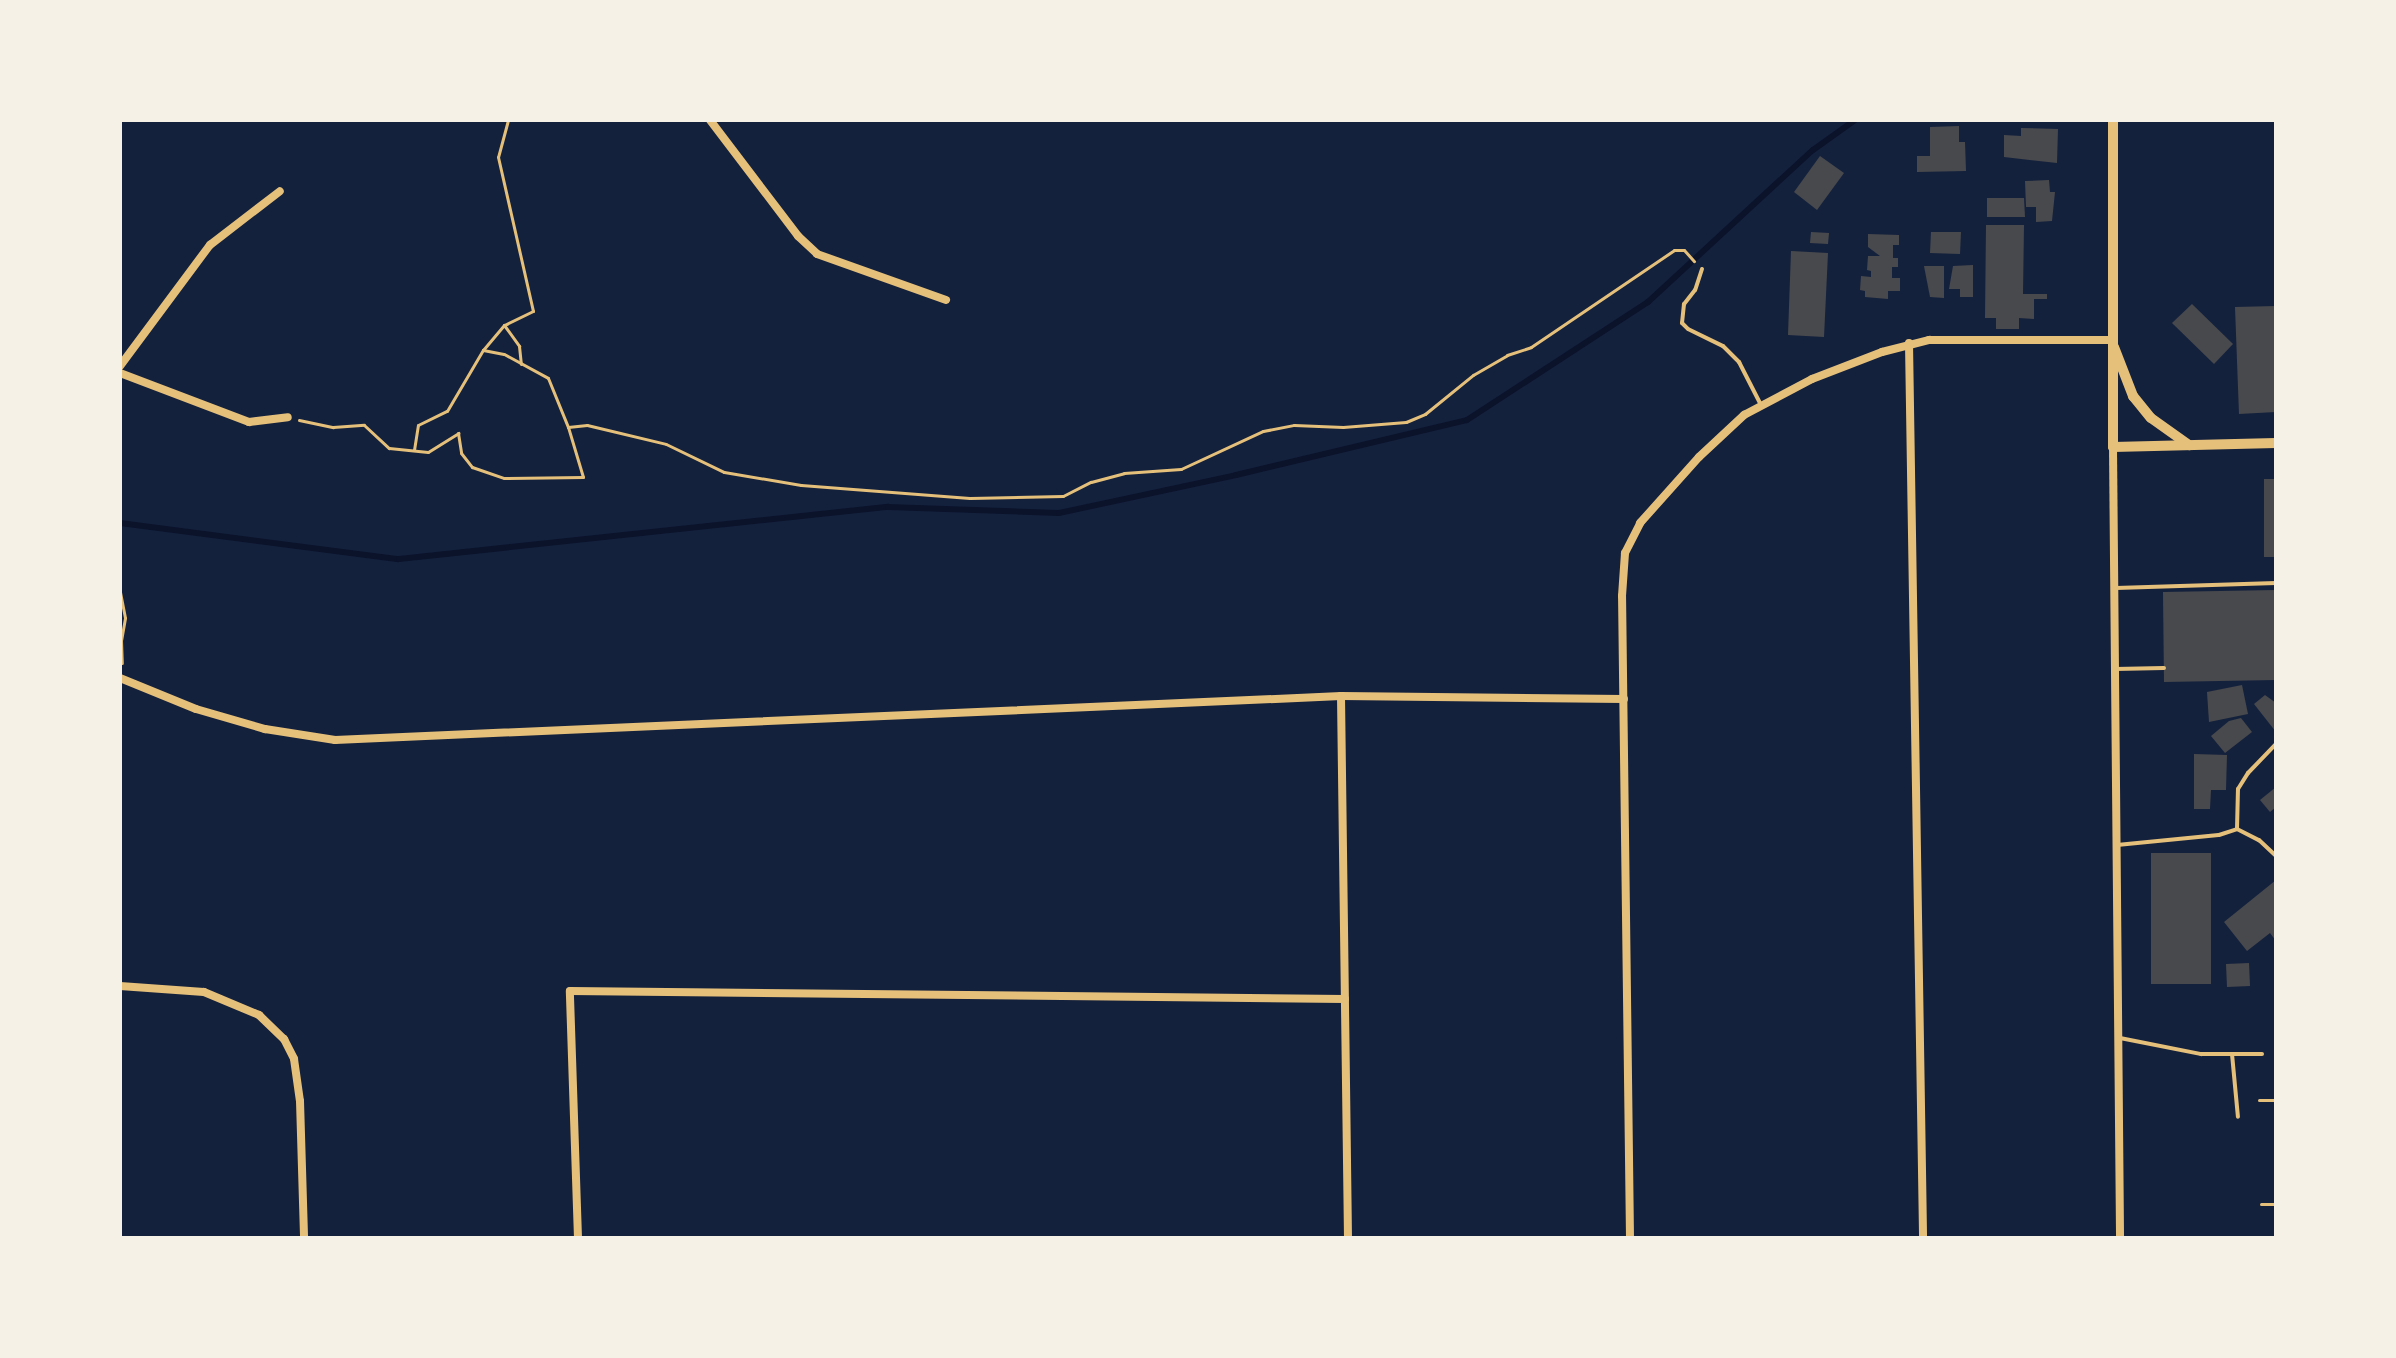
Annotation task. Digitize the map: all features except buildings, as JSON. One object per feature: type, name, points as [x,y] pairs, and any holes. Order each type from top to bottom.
[{"type":"street","points":[[710,120],[798,236],[817,254],[946,300]]},
{"type":"street","points":[[2113,120],[2111,340],[2120,1238]]},
{"type":"street","points":[[120,366],[210,245],[280,191]]},
{"type":"street","points":[[1630,1238],[1625,553],[1640,523],[1729,427],[1761,405],[1812,379],[1909,343],[1929,340],[2111,340]]},
{"type":"street","points":[[2111,340],[2133,396],[2151,418],[2191,446]]},
{"type":"street","points":[[1909,343],[1923,1238]]},
{"type":"street","points":[[120,373],[249,422],[288,417]]},
{"type":"street","points":[[2113,447],[2276,443]]},
{"type":"street","points":[[121,678],[196,709],[265,729],[335,740],[1341,696],[1624,699]]},
{"type":"street","points":[[1341,696],[1348,1238]]},
{"type":"street","points":[[120,986],[204,992],[259,1015],[284,1039],[294,1059],[300,1101],[304,1238]]},
{"type":"street","points":[[578,1238],[570,991],[1345,999]]},
{"type":"lane","points":[[1702,269],[1695,290],[1684,304],[1682,323],[1723,346],[1739,362],[1761,405]]},
{"type":"lane","points":[[2113,588],[2276,583]]},
{"type":"lane","points":[[2114,669],[2164,668]]},
{"type":"lane","points":[[2237,829],[2238,789],[2248,773],[2276,744]]},
{"type":"lane","points":[[2117,845],[2219,835],[2237,829],[2259,840],[2276,856]]},
{"type":"lane","points":[[2120,1038],[2201,1054],[2262,1054]]},
{"type":"lane","points":[[2232,1054],[2238,1117]]},
{"type":"path","points":[[414,450],[418,425],[447,411],[483,350],[504,325],[533,311],[498,157],[508,120]]},
{"type":"path","points":[[568,427],[587,425],[666,444],[724,472],[801,485],[970,498],[1063,496],[1091,482],[1124,473],[1181,469],[1263,431],[1294,425],[1343,427],[1406,422],[1425,414],[1473,375],[1507,355],[1531,347],[1674,250],[1684,250]]},
{"type":"path","points":[[504,325],[519,346],[521,364]]},
{"type":"path","points":[[288,417],[333,427],[364,425],[389,448],[428,452],[458,433],[461,453],[472,467],[504,478],[583,477],[568,427],[548,378],[504,354],[483,350]]},
{"type":"path","points":[[120,592],[125,618],[121,632],[121,678]]},
{"type":"path","points":[[2259,1100],[2276,1100]]},
{"type":"path","points":[[2261,1204],[2276,1204]]},
{"type":"waterway","points":[[120,523],[399,559],[888,507],[1059,513],[1236,475],[1467,420],[1648,302],[1813,150],[1855,120]]}]
